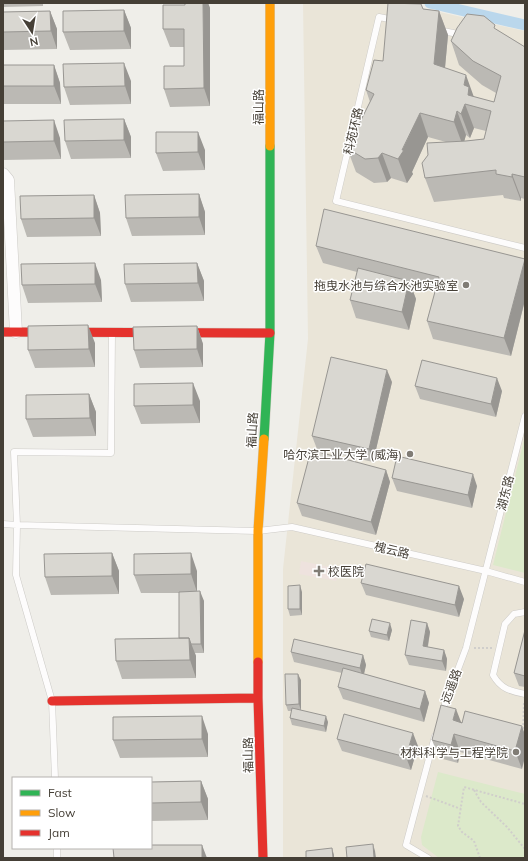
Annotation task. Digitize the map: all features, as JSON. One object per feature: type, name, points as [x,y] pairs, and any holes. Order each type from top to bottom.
[{"type":"main road","name":"福山路","points":[[263,858],[258,698],[258,531],[270,333],[270,3]]},
{"type":"main road","points":[[3,332],[270,333]]},
{"type":"main road","points":[[52,701],[258,698]]},
{"type":"street","points":[[3,174],[8,180],[16,332]]},
{"type":"lane","name":"科苑环路","points":[[402,22],[379,17],[336,201],[525,248]]},
{"type":"lane","points":[[433,28],[471,37]]},
{"type":"lane","points":[[55,777],[52,701],[16,575],[17,525],[14,452],[111,453],[112,332]]},
{"type":"lane","name":"湖东路","points":[[486,571],[525,416]]},
{"type":"lane","name":"槐云路","points":[[3,524],[258,531],[292,527],[486,571],[525,582]]},
{"type":"lane","name":"远遥路","points":[[441,715],[466,648],[486,571]]},
{"type":"lane","points":[[525,612],[514,614],[504,624],[493,675],[499,684],[508,690],[525,694]]},
{"type":"lane","points":[[428,858],[406,845],[437,729]]},
{"type":"path","points":[[466,648],[499,648]]},
{"type":"path","points":[[523,733],[525,694]]},
{"type":"path","points":[[480,858],[474,840],[462,832],[458,826],[464,787],[525,804]]},
{"type":"path","points":[[474,790],[481,802],[507,827],[525,849]]},
{"type":"path","points":[[419,793],[461,809]]},
{"type":"shaded area","name":"哈尔滨工业大学 (威海)","points":[[303,3],[399,3],[525,31],[525,858],[283,858],[283,569],[308,339]]},
{"type":"shaded area","name":"校医院","points":[[301,561],[339,569],[336,581],[299,574]]},
{"type":"green space","points":[[525,436],[525,573],[493,565]]},
{"type":"green space","points":[[438,772],[525,794],[525,858],[439,858],[422,845],[421,837]]},
{"type":"building","points":[[185,3],[203,3],[204,88],[164,89],[164,66],[184,66],[184,29],[163,29],[163,5],[185,5]]},
{"type":"building","points":[[388,3],[421,4],[423,9],[439,11],[434,64],[466,75],[464,85],[469,87],[468,95],[494,102],[501,76],[473,61],[451,41],[457,28],[467,14],[484,16],[495,25],[494,28],[525,47],[525,177],[512,174],[512,177],[496,174],[496,170],[425,178],[422,163],[428,155],[427,143],[484,139],[491,111],[465,104],[461,114],[457,111],[454,122],[420,113],[402,150],[404,150],[398,159],[382,153],[378,158],[365,159],[347,148],[374,94],[366,90],[374,60],[383,61]]},
{"type":"building","points":[[124,10],[124,31],[63,32],[63,11]]},
{"type":"building","points":[[50,11],[51,31],[3,32],[3,12]]},
{"type":"building","points":[[124,63],[125,86],[64,87],[63,64]]},
{"type":"building","points":[[3,65],[54,65],[54,86],[3,86]]},
{"type":"building","points":[[124,119],[124,140],[65,141],[64,120]]},
{"type":"building","points":[[54,120],[54,141],[3,142],[3,121]]},
{"type":"building","points":[[156,132],[198,132],[198,152],[156,153]]},
{"type":"building","points":[[199,194],[199,217],[126,218],[125,195]]},
{"type":"building","points":[[94,195],[94,218],[21,219],[20,196]]},
{"type":"building","name":"拖曳水池与综合水池实验室","points":[[324,209],[525,259],[504,338],[427,321],[439,277],[316,246]]},
{"type":"building","points":[[95,263],[95,284],[22,285],[21,264]]},
{"type":"building","points":[[197,263],[198,283],[125,284],[124,264]]},
{"type":"building","points":[[358,268],[409,281],[402,312],[350,300]]},
{"type":"building","points":[[88,325],[89,349],[28,350],[28,326]]},
{"type":"building","points":[[197,326],[197,349],[134,350],[133,327]]},
{"type":"building","points":[[331,357],[387,370],[369,449],[312,436]]},
{"type":"building","points":[[422,360],[497,378],[491,404],[415,386]]},
{"type":"building","points":[[193,383],[193,405],[134,406],[134,384]]},
{"type":"building","points":[[89,394],[90,418],[26,419],[26,395]]},
{"type":"building","points":[[311,450],[386,470],[371,522],[297,503]]},
{"type":"building","points":[[397,456],[473,474],[468,495],[392,478]]},
{"type":"building","points":[[112,553],[112,576],[45,577],[44,554]]},
{"type":"building","points":[[191,553],[191,574],[134,575],[134,554]]},
{"type":"building","points":[[366,564],[459,586],[455,605],[361,583]]},
{"type":"building","points":[[300,585],[300,609],[288,609],[288,586]]},
{"type":"building","points":[[200,591],[201,644],[191,644],[189,638],[179,638],[179,592]]},
{"type":"building","points":[[372,619],[390,623],[387,635],[369,631]]},
{"type":"building","points":[[411,620],[427,623],[423,646],[444,650],[442,661],[405,655]]},
{"type":"building","points":[[525,630],[525,676],[514,673]]},
{"type":"building","points":[[189,638],[190,660],[116,661],[115,639]]},
{"type":"building","points":[[294,639],[363,655],[360,668],[291,652]]},
{"type":"building","points":[[343,668],[425,691],[420,709],[338,687]]},
{"type":"building","points":[[285,674],[298,674],[299,704],[286,705]]},
{"type":"building","points":[[441,705],[456,709],[453,720],[462,723],[465,711],[522,726],[515,751],[454,734],[451,745],[432,740]]},
{"type":"building","points":[[292,708],[326,716],[324,726],[290,718]]},
{"type":"building","points":[[344,714],[413,733],[406,757],[337,739]]},
{"type":"building","points":[[202,716],[202,739],[113,740],[113,717]]},
{"type":"building","points":[[201,781],[201,802],[152,803],[152,782]]},
{"type":"building","points":[[373,844],[374,858],[347,858],[346,847]]},
{"type":"building","points":[[152,845],[202,845],[202,858],[114,858],[113,849],[152,849]]},
{"type":"building","points":[[332,848],[333,858],[306,858],[306,851]]},
{"type":"waterway","points":[[430,3],[525,25]]},
{"type":"traffic: fast","points":[[264,439],[270,333],[270,146]]},
{"type":"traffic: slow","points":[[270,3],[270,146]]},
{"type":"traffic: slow","points":[[258,662],[258,531],[264,439]]},
{"type":"traffic: jam","points":[[3,332],[270,333]]},
{"type":"traffic: jam","points":[[258,662],[263,858]]},
{"type":"traffic: jam","points":[[52,701],[258,698]]},
{"type":"place","name":"拖曳水池与综合水池实验室","points":[[466,285]]},
{"type":"place","name":"哈尔滨工业大学 (威海)","points":[[410,454]]},
{"type":"place","name":"校医院","points":[[319,571]]},
{"type":"place","name":"材料科学与工程学院","points":[[516,752]]}]
